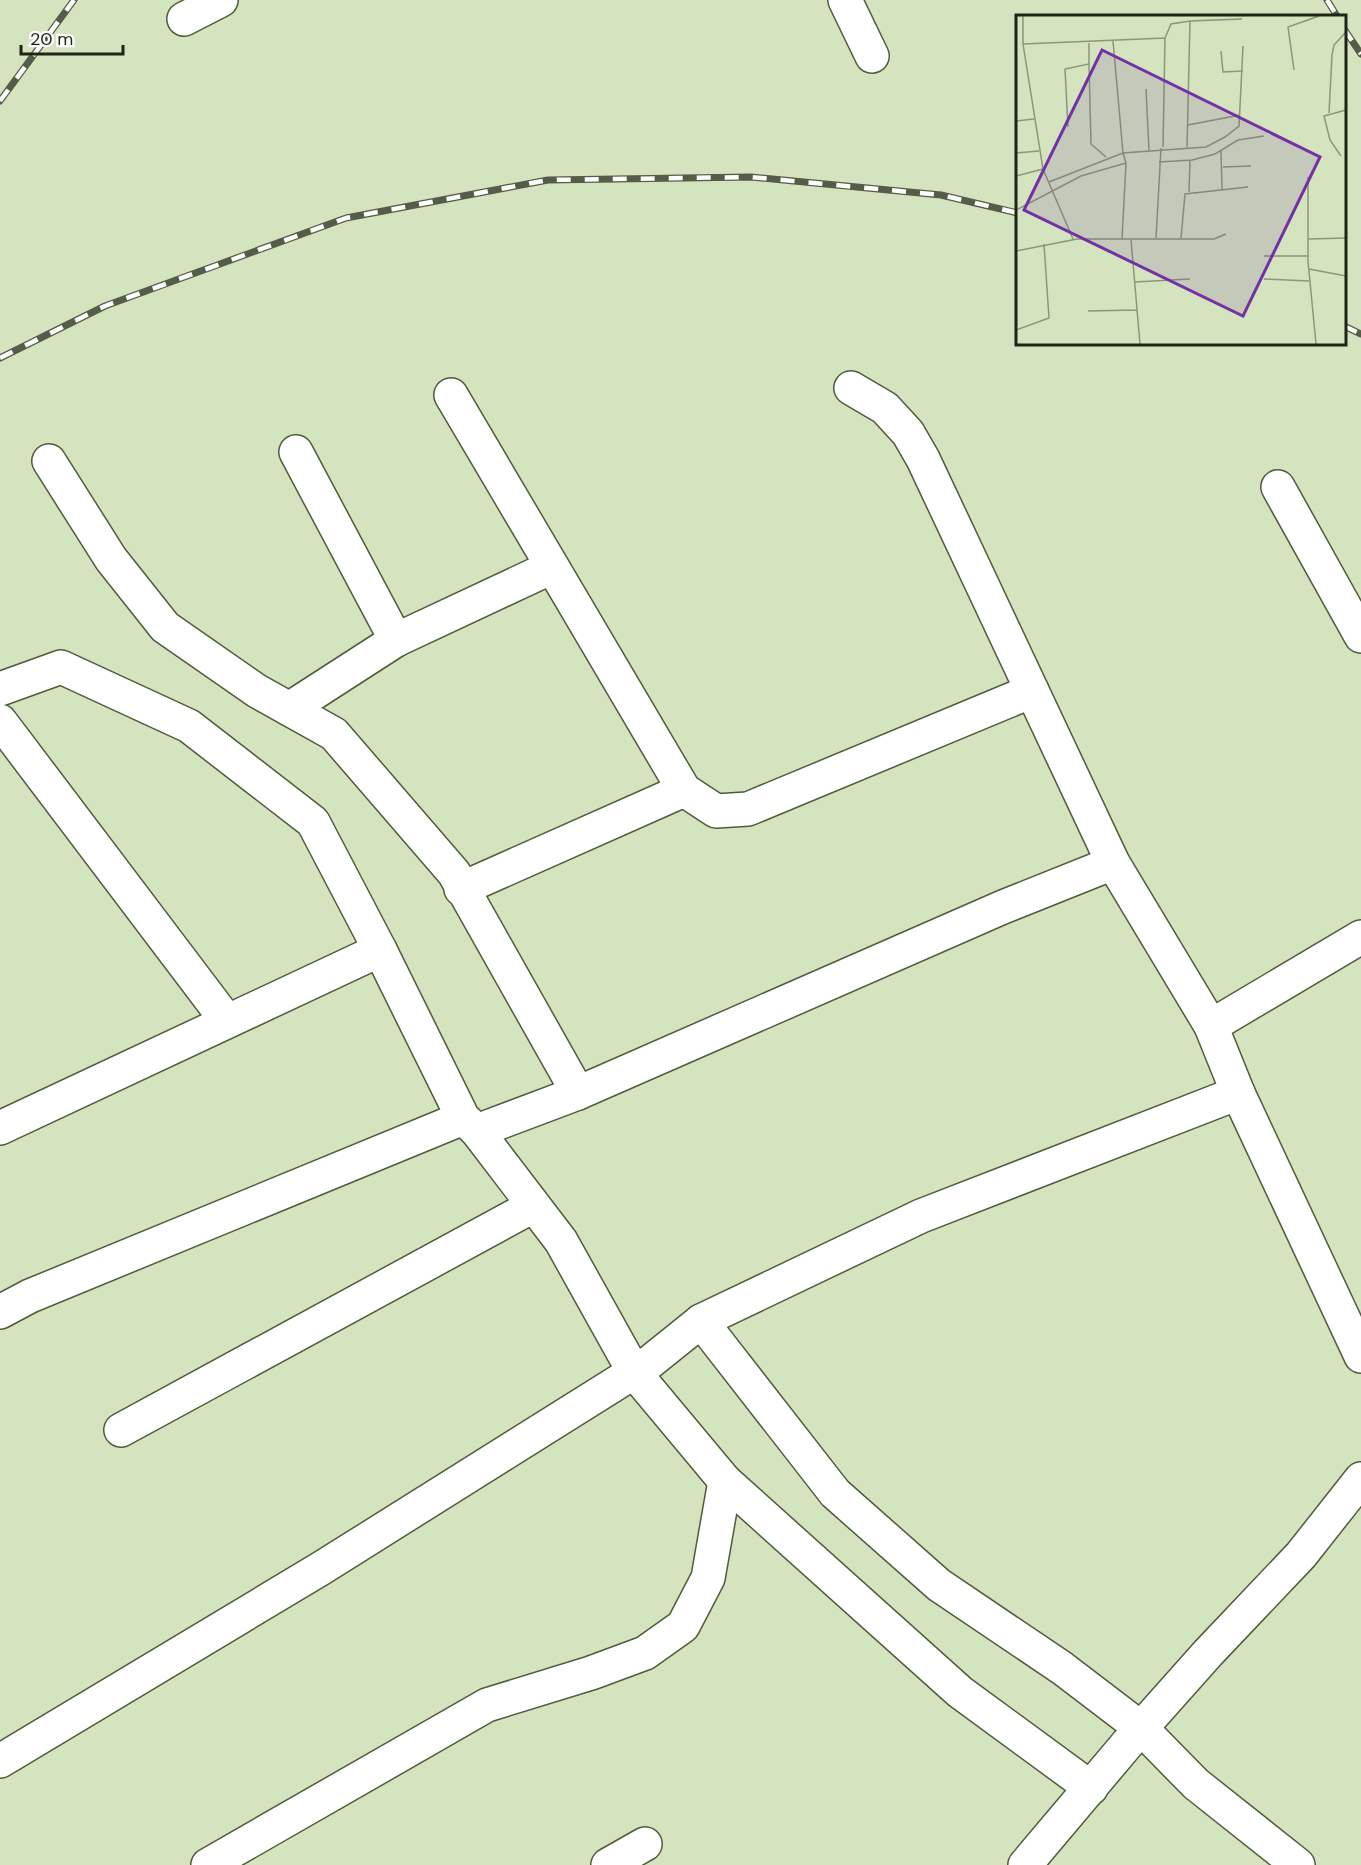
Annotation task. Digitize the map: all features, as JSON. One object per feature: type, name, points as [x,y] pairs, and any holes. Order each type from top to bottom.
[{"type":"street","points":[[184,19],[221,0]]},
{"type":"street","points":[[845,0],[872,56]]},
{"type":"street","points":[[851,388],[885,408],[908,433],[928,469],[1113,863],[1211,1026],[1238,1094],[1361,1356]]},
{"type":"street","points":[[451,395],[684,790],[716,810],[748,809],[1032,691]]},
{"type":"street","points":[[296,452],[396,640]]},
{"type":"street","points":[[49,460],[111,559],[165,627],[257,691],[334,734],[454,873],[565,1099]]},
{"type":"street","points":[[1278,487],[1361,636]]},
{"type":"street","points":[[289,709],[396,640],[552,567]]},
{"type":"street","points":[[0,689],[62,667],[189,726],[313,822],[380,950],[480,1124],[532,1206],[561,1241],[642,1367],[725,1481],[960,1692],[1098,1780]]},
{"type":"street","points":[[0,721],[227,1021]]},
{"type":"street","points":[[461,889],[684,790]]},
{"type":"street","points":[[0,1312],[30,1296],[480,1124],[565,1099],[1003,907],[1113,863]]},
{"type":"street","points":[[1211,1026],[1361,937]]},
{"type":"street","points":[[0,1128],[380,950]]},
{"type":"street","points":[[0,1761],[320,1569],[642,1367],[691,1328],[921,1216],[1238,1094]]},
{"type":"street","points":[[121,1430],[532,1206]]},
{"type":"street","points":[[691,1328],[835,1493],[939,1585],[1062,1668],[1135,1737],[1298,1865]]},
{"type":"street","points":[[1025,1865],[1208,1653],[1300,1555],[1361,1479]]},
{"type":"street","points":[[208,1865],[487,1705],[591,1674],[645,1653],[674,1633],[683,1626],[708,1578],[725,1481]]},
{"type":"street","points":[[608,1865],[645,1844]]},
{"type":"railway","points":[[0,101],[74,0]]},
{"type":"railway","points":[[1327,0],[1336,15]]},
{"type":"railway","points":[[1346,32],[1361,54]]},
{"type":"railway","points":[[0,358],[105,306],[346,218],[548,180],[751,177],[941,195],[1016,213]]},
{"type":"railway","points":[[1346,327],[1361,334]]}]
